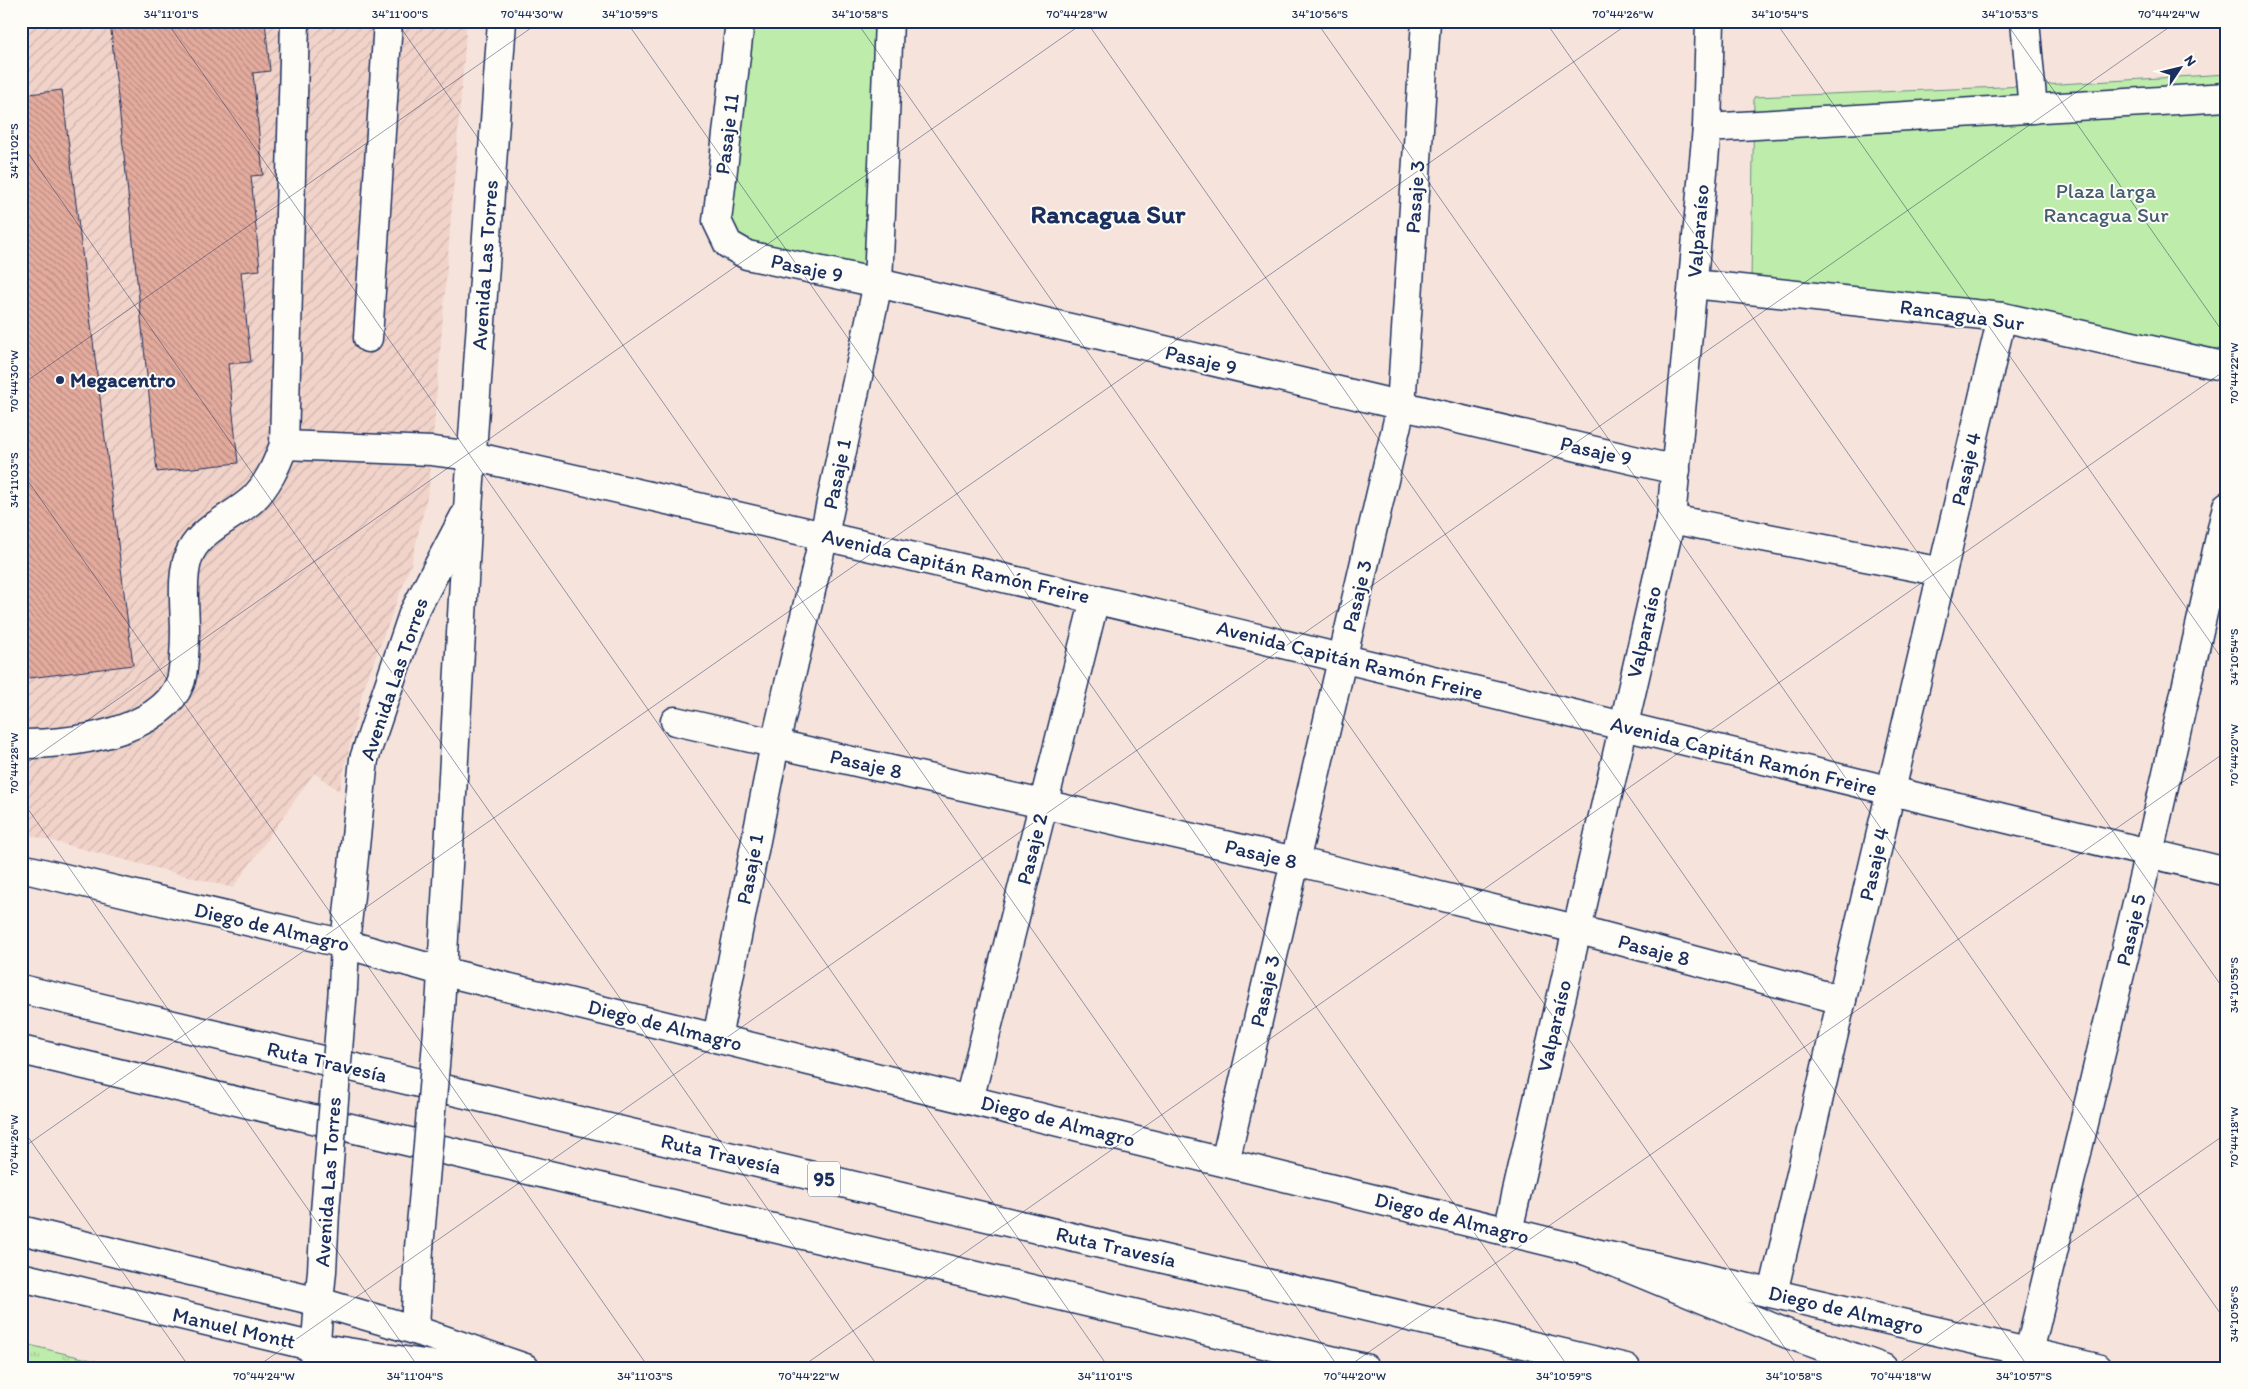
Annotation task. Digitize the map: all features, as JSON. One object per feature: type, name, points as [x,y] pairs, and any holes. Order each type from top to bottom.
[{"type":"main road","points":[[21,744],[42,745],[107,735],[154,715],[180,683],[185,637],[185,576],[191,551],[204,536],[252,500],[274,474],[284,445],[295,21]]},
{"type":"main road","points":[[368,338],[388,21]]},
{"type":"main road","name":"Avenida Las Torres","points":[[414,1366],[419,1248],[440,1008],[468,509],[502,21]]},
{"type":"main road","name":"Pasaje 11","points":[[728,244],[717,222],[740,21]]},
{"type":"main road","name":"Pasaje 1","points":[[717,1038],[775,744],[824,535],[878,284],[890,21]]},
{"type":"main road","name":"Pasaje 3","points":[[1225,1162],[1402,407],[1426,21]]},
{"type":"main road","name":"Valparaíso","points":[[1508,1231],[1671,519],[1707,128],[1710,21]]},
{"type":"main road","points":[[2025,21],[2033,109]]},
{"type":"main road","points":[[1707,128],[2227,97]]},
{"type":"main road","name":"Pasaje 9","points":[[728,244],[747,255],[1676,470]]},
{"type":"main road","name":"Rancagua Sur","points":[[1693,284],[2002,317],[2227,367]]},
{"type":"main road","name":"Pasaje 4","points":[[1773,1293],[2002,317]]},
{"type":"main road","name":"Avenida Capitán Ramón Freire","points":[[284,445],[432,451],[472,456],[824,535],[1342,657],[1622,727],[2227,872]]},
{"type":"main road","name":"Pasaje 5","points":[[2029,1352],[2149,853],[2227,506]]},
{"type":"main road","name":"Avenida Las Torres","points":[[315,1358],[345,944],[364,759],[414,614],[468,509]]},
{"type":"main road","points":[[1671,519],[1942,572]]},
{"type":"main road","name":"Pasaje 2","points":[[969,1100],[1095,599]]},
{"type":"main road","name":"Pasaje 8","points":[[675,721],[1295,861],[1576,930],[1842,1000]]},
{"type":"main road","name":"Diego de Almagro","points":[[21,868],[345,944],[441,971],[1587,1251],[2097,1368]]},
{"type":"main road","name":"Ruta Travesía","points":[[21,989],[1626,1368]]},
{"type":"main road","points":[[21,1050],[1365,1368]]},
{"type":"main road","points":[[21,1230],[319,1302],[415,1330],[525,1368]]},
{"type":"main road","points":[[1587,1251],[1698,1298],[1883,1368]]},
{"type":"main road","name":"Manuel Montt","points":[[21,1278],[315,1358],[450,1368]]},
{"type":"shaded area","points":[[21,21],[467,21],[429,488],[411,564],[363,690],[339,791],[314,773],[233,888],[21,833]]},
{"type":"green space","points":[[740,21],[889,21],[878,283],[728,244]]},
{"type":"green space","name":"Plaza larga Rancagua Sur","points":[[2227,74],[2227,351],[1989,304],[1751,280],[1754,97],[2026,86]]},
{"type":"green space","points":[[21,1343],[124,1368],[21,1368]]},
{"type":"building","points":[[110,21],[265,21],[270,71],[253,73],[263,175],[251,176],[260,270],[241,272],[251,362],[228,364],[238,463],[157,472]]},
{"type":"building","name":"Megacentro","points":[[62,90],[133,665],[21,679],[21,95]]},
{"type":"place","name":"Megacentro","points":[[60,380]]},
{"type":"district","name":"Rancagua Sur","points":[[1108,214]]}]
